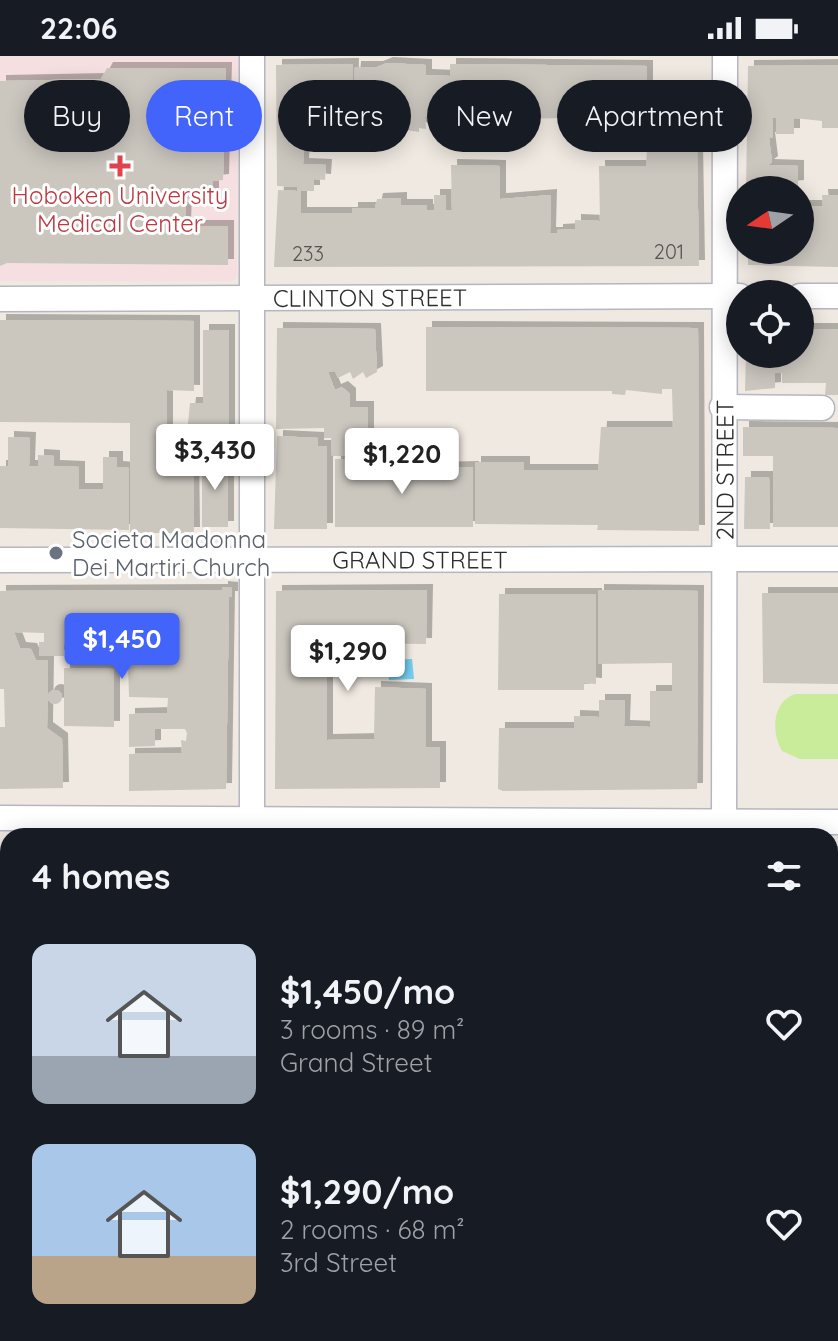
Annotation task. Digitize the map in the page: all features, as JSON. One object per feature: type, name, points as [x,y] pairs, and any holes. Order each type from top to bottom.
[{"type":"street","points":[[0,818],[252,828],[252,56]]},
{"type":"street","name":"2ND STREET","points":[[725,56],[731,280]]},
{"type":"street","points":[[814,296],[838,296]]},
{"type":"street","name":"CLINTON STREET","points":[[0,299],[250,301],[726,297]]},
{"type":"street","name":"2ND STREET","points":[[724,828],[722,407],[726,358]]},
{"type":"street","points":[[722,407],[822,408]]},
{"type":"street","name":"GRAND STREET","points":[[0,560],[838,559]]},
{"type":"street","points":[[740,828],[838,822]]},
{"type":"shaded area","name":"Hoboken University Medical Center","points":[[0,56],[239,56],[239,80],[146,80],[146,152],[238,152],[237,278],[231,281],[0,281]]},
{"type":"green space","points":[[795,694],[838,694],[838,759],[800,759],[782,751],[776,735],[776,718],[782,704]]},
{"type":"water","points":[[412,659],[414,679],[389,680],[388,660]]},
{"type":"building","points":[[387,63],[426,65],[426,75],[450,76],[450,64],[647,66],[647,80],[557,80],[557,118],[541,119],[541,80],[427,80],[426,129],[419,128],[419,132],[411,131],[411,80],[354,80],[355,67],[377,67]]},
{"type":"building","points":[[353,64],[353,80],[278,80],[278,152],[304,152],[303,164],[326,165],[325,180],[314,179],[314,191],[301,191],[301,213],[352,213],[352,208],[375,208],[377,199],[401,198],[401,205],[427,205],[427,210],[434,210],[434,195],[446,195],[446,210],[452,210],[451,165],[500,166],[500,199],[551,195],[550,233],[557,233],[557,230],[575,229],[575,220],[600,221],[599,166],[646,166],[647,152],[697,152],[699,266],[274,267],[278,190],[297,191],[297,187],[277,186],[276,65]]},
{"type":"building","points":[[838,65],[838,128],[822,128],[822,121],[794,118],[794,134],[776,134],[776,118],[772,118],[773,137],[769,138],[772,162],[768,165],[798,166],[798,176],[746,176],[747,152],[752,152],[752,80],[748,80],[748,66]]},
{"type":"building","points":[[107,68],[226,68],[226,80],[146,80],[146,152],[224,152],[223,180],[213,181],[213,202],[186,201],[185,226],[228,226],[228,265],[7,263],[0,266],[0,81],[24,81],[24,152],[130,152],[130,80],[50,80],[101,79]]},
{"type":"building","points":[[822,195],[838,195],[838,267],[748,265],[814,264],[814,206],[823,206]]},
{"type":"building","points":[[0,320],[194,321],[194,391],[167,390],[167,456],[193,455],[194,533],[130,533],[130,423],[0,422]]},
{"type":"building","points":[[426,327],[698,328],[699,531],[597,530],[598,525],[475,524],[475,462],[524,462],[524,470],[598,470],[601,427],[673,427],[672,389],[662,389],[662,394],[626,390],[625,395],[612,394],[612,391],[426,391]]},
{"type":"building","points":[[277,328],[375,329],[377,372],[366,378],[363,372],[353,379],[350,372],[338,378],[335,371],[328,372],[335,390],[342,387],[350,394],[350,407],[368,407],[368,456],[332,456],[331,438],[324,438],[324,428],[276,429]]},
{"type":"building","points":[[814,329],[838,329],[838,395],[825,395],[826,383],[782,383],[782,373],[775,373],[775,388],[745,391],[746,368],[814,368]]},
{"type":"building","points":[[203,330],[229,330],[229,453],[185,453],[190,403],[203,403]]},
{"type":"building","points":[[743,427],[838,428],[838,527],[773,527],[773,456],[743,456]]},
{"type":"building","points":[[277,436],[318,438],[318,446],[327,446],[327,529],[274,529]]},
{"type":"building","points":[[8,437],[30,438],[29,466],[38,466],[38,455],[54,456],[54,466],[79,467],[79,489],[103,489],[103,457],[117,457],[117,467],[129,468],[129,530],[0,528],[0,466],[8,466]]},
{"type":"building","points":[[202,456],[228,457],[228,527],[202,527]]},
{"type":"building","points":[[335,459],[377,459],[377,469],[473,467],[473,527],[335,527]]},
{"type":"building","points":[[745,477],[769,477],[770,529],[744,529]]},
{"type":"building","points":[[222,587],[232,588],[232,597],[229,597],[226,789],[129,791],[129,754],[182,753],[181,740],[186,741],[187,733],[185,729],[155,729],[155,746],[129,747],[129,714],[167,713],[168,698],[129,697],[127,631],[88,632],[88,649],[70,650],[70,645],[64,645],[64,656],[39,656],[39,642],[44,642],[44,633],[14,632],[20,648],[31,649],[36,660],[48,660],[47,728],[62,739],[63,788],[0,789],[0,727],[5,727],[4,689],[0,689],[0,591],[222,590]]},
{"type":"building","points":[[427,590],[426,644],[352,643],[352,658],[327,658],[327,740],[374,739],[375,687],[426,689],[426,747],[440,747],[440,788],[275,789],[276,591]]},
{"type":"building","points":[[598,590],[698,591],[697,789],[498,789],[499,728],[574,728],[574,716],[599,717],[599,700],[625,700],[624,726],[650,727],[650,691],[672,691],[672,663],[598,664]]},
{"type":"building","points":[[762,593],[838,593],[838,684],[763,683]]},
{"type":"building","points":[[499,594],[596,594],[596,684],[584,683],[584,690],[498,690]]},
{"type":"building","points":[[64,668],[114,669],[114,727],[64,726]]},
{"type":"building","points":[[55,690],[62,697],[55,704],[48,697]]},
{"type":"place","name":"Hoboken University Medical Center","points":[[120,166]]},
{"type":"place","name":"Societa Madonna Dei Martiri Church","points":[[56,553]]}]
